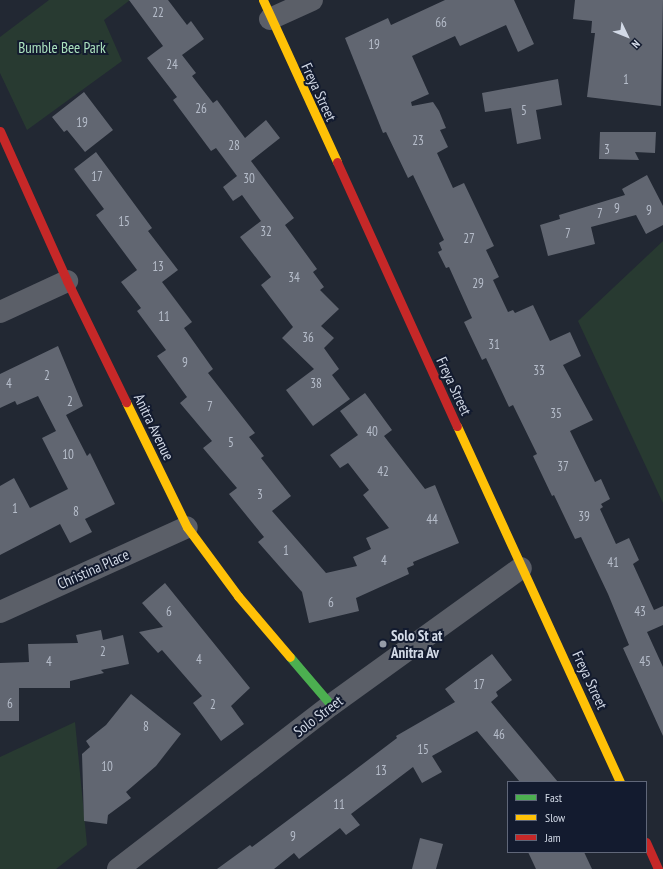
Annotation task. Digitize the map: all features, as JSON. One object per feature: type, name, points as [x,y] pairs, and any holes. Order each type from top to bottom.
[{"type":"street","points":[[264,5],[312,0]]},
{"type":"street","name":"Freya Street","points":[[264,5],[620,781]]},
{"type":"street","name":"Anitra Avenue","points":[[0,131],[67,281],[187,527],[238,596],[331,705]]},
{"type":"street","points":[[0,312],[67,281]]},
{"type":"street","name":"Christina Place","points":[[0,612],[187,527]]},
{"type":"street","name":"Solo Street","points":[[118,869],[331,705],[521,568]]},
{"type":"street","points":[[647,844],[658,869]]},
{"type":"green space","name":"Bumble Bee Park","points":[[49,0],[130,0],[104,20],[122,61],[27,130],[0,73],[0,37]]},
{"type":"green space","points":[[663,241],[663,503],[578,321]]},
{"type":"green space","points":[[75,722],[87,845],[56,869],[0,869],[0,757]]},
{"type":"building","points":[[129,0],[168,0],[187,25],[191,21],[204,39],[182,55],[196,73],[192,76],[213,103],[217,100],[245,138],[266,120],[280,138],[251,161],[294,218],[285,225],[317,269],[313,272],[324,287],[320,290],[339,309],[321,326],[334,338],[324,348],[339,369],[332,375],[350,399],[313,426],[286,390],[314,369],[282,338],[293,327],[261,285],[271,277],[240,237],[261,221],[242,195],[233,201],[223,187],[237,176],[216,148],[211,151],[173,100],[177,97],[147,58],[163,46]]},
{"type":"building","points":[[445,0],[514,0],[534,44],[518,52],[506,25],[460,46],[455,36],[412,56],[429,94],[411,102],[412,106],[433,102],[439,111],[446,128],[440,130],[448,147],[437,153],[453,188],[464,183],[494,246],[486,250],[499,277],[493,280],[508,312],[513,310],[515,313],[533,305],[550,341],[570,332],[581,356],[563,365],[593,420],[570,431],[595,482],[601,479],[610,499],[601,504],[603,507],[600,509],[616,544],[629,538],[639,560],[633,564],[654,610],[663,606],[663,625],[647,632],[663,667],[663,736],[623,648],[629,645],[608,594],[581,537],[575,539],[533,456],[537,454],[513,405],[509,407],[486,358],[482,360],[464,322],[472,318],[449,267],[446,268],[438,252],[442,250],[439,243],[444,240],[413,175],[408,178],[386,132],[383,133],[345,38],[388,18],[391,25]]},
{"type":"building","points":[[575,0],[663,0],[661,106],[587,97],[595,33],[591,33],[592,21],[573,19]]},
{"type":"building","points":[[558,79],[562,105],[536,110],[541,139],[517,144],[511,108],[485,112],[482,93]]},
{"type":"building","points":[[84,92],[113,130],[85,152],[67,130],[64,132],[52,117]]},
{"type":"building","points":[[600,132],[656,132],[655,153],[635,152],[639,160],[599,159]]},
{"type":"building","points":[[96,152],[152,228],[148,231],[178,270],[162,282],[192,322],[184,328],[213,369],[208,373],[255,433],[249,437],[264,456],[261,458],[291,496],[272,511],[326,573],[357,566],[353,557],[371,549],[366,538],[389,528],[363,495],[369,490],[348,463],[340,468],[330,455],[358,435],[340,411],[365,393],[392,430],[384,436],[425,489],[435,485],[459,543],[413,562],[414,565],[407,568],[409,574],[356,598],[359,611],[309,623],[302,592],[258,542],[264,537],[229,494],[237,488],[203,448],[212,441],[180,403],[187,397],[157,356],[166,350],[137,311],[141,308],[121,282],[137,270],[96,215],[104,209],[74,169]]},
{"type":"building","points":[[647,175],[663,206],[663,225],[646,234],[636,215],[591,227],[595,244],[548,256],[540,225],[560,219],[559,215],[625,195],[622,189]]},
{"type":"building","points":[[58,346],[83,406],[66,415],[87,456],[90,453],[115,504],[85,519],[92,532],[70,543],[60,524],[0,555],[0,486],[14,478],[30,508],[68,489],[42,438],[56,431],[38,396],[17,405],[15,401],[0,408],[0,374]]},
{"type":"building","points":[[165,583],[250,688],[231,706],[244,724],[221,741],[193,703],[202,696],[162,650],[158,653],[139,632],[163,627],[142,603]]},
{"type":"building","points":[[101,630],[103,640],[123,635],[129,664],[101,670],[104,673],[70,681],[70,688],[19,688],[19,721],[0,721],[0,663],[29,662],[28,644],[78,643],[76,635]]},
{"type":"building","points":[[492,654],[512,680],[496,692],[498,696],[491,702],[557,781],[519,781],[477,731],[432,756],[442,772],[422,783],[413,767],[351,814],[360,825],[346,835],[340,828],[299,859],[294,853],[274,869],[217,869],[250,845],[252,847],[397,738],[396,736],[455,702],[445,689]]},
{"type":"building","points":[[131,694],[181,734],[156,766],[126,792],[131,798],[108,815],[107,824],[84,821],[82,754],[90,747],[86,741],[106,725]]},
{"type":"building","points":[[420,838],[443,844],[436,869],[412,869]]},
{"type":"building","points":[[528,853],[584,853],[592,869],[536,869]]},
{"type":"traffic: fast","points":[[290,657],[331,705]]},
{"type":"traffic: slow","points":[[263,0],[337,162]]},
{"type":"traffic: slow","points":[[126,402],[187,527],[238,596],[290,657]]},
{"type":"traffic: slow","points":[[457,426],[620,781]]},
{"type":"traffic: jam","points":[[0,131],[67,281],[126,402]]},
{"type":"traffic: jam","points":[[337,162],[457,426]]},
{"type":"traffic: jam","points":[[647,844],[658,869]]},
{"type":"place","name":"Solo St at Anitra Av","points":[[383,644]]}]
